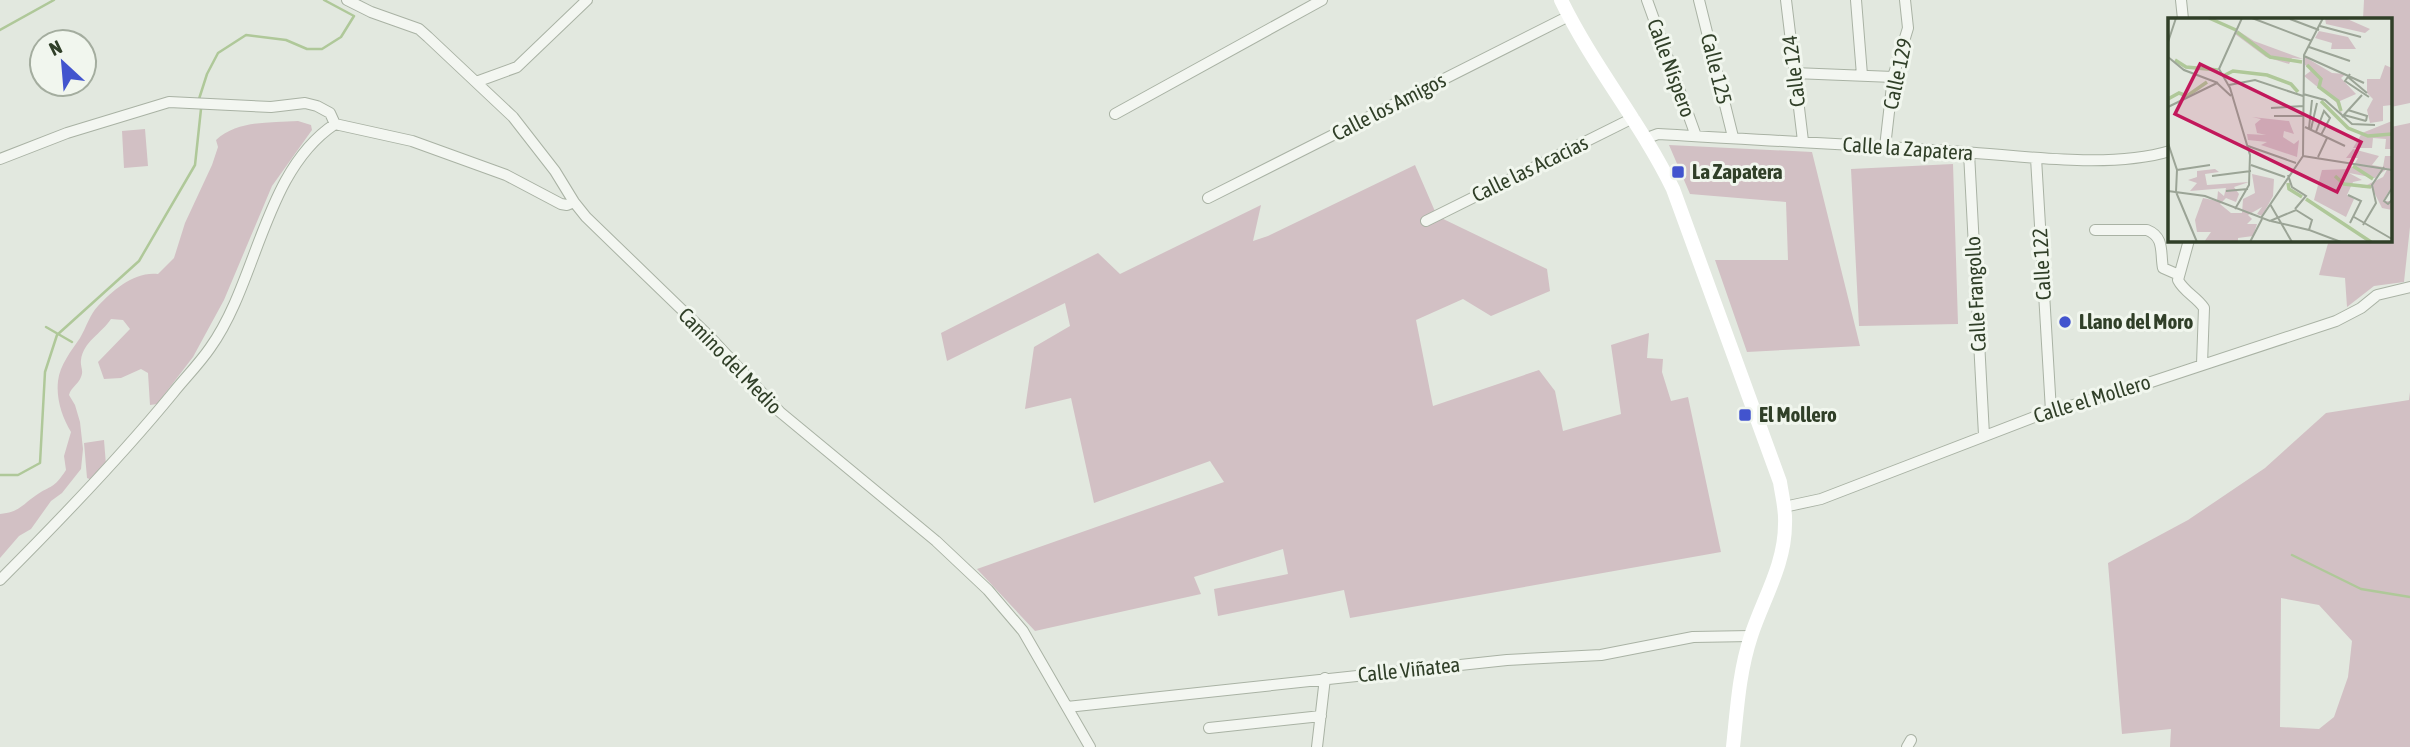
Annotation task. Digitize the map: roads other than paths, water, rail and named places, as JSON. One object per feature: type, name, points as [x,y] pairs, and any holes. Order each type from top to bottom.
[{"type":"main road","points":[[1561,0],[1647,138],[1678,201],[1780,482],[1785,533],[1779,566],[1751,636],[1738,696],[1734,747]]},
{"type":"street","name":"Camino del Medio","points":[[347,0],[371,12],[419,29],[513,117],[555,171],[574,202],[628,260],[709,336],[780,412],[936,541],[989,590],[1023,631],[1090,747]]},
{"type":"street","points":[[476,82],[517,67],[587,0]]},
{"type":"street","points":[[1115,114],[1322,0]]},
{"type":"street","name":"Calle Níspero","points":[[1647,0],[1696,136]]},
{"type":"street","name":"Calle 125","points":[[1699,0],[1733,137]]},
{"type":"street","name":"Calle 124","points":[[1786,0],[1803,141]]},
{"type":"street","points":[[1856,0],[1862,75]]},
{"type":"street","name":"Calle 129","points":[[1885,147],[1893,77],[1908,28],[1905,0]]},
{"type":"street","points":[[2180,0],[2183,18]]},
{"type":"street","name":"Calle los Amigos","points":[[1208,198],[1569,16]]},
{"type":"street","points":[[1794,73],[1893,77]]},
{"type":"street","points":[[0,159],[67,133],[169,102],[271,107],[305,103],[330,113],[335,124]]},
{"type":"street","name":"Calle las Acacias","points":[[1426,221],[1633,118]]},
{"type":"street","points":[[0,580],[132,444],[210,348],[236,302],[281,190],[310,147],[335,124],[412,141],[506,175],[561,204],[574,202]]},
{"type":"street","name":"Calle la Zapatera","points":[[1647,138],[1658,134],[1733,137],[2036,158],[2122,160],[2168,152]]},
{"type":"street","name":"Calle Frangollo","points":[[1969,153],[1984,435]]},
{"type":"street","name":"Calle 122","points":[[2036,158],[2051,411]]},
{"type":"street","points":[[2095,230],[2147,230],[2154,233],[2160,241],[2163,268],[2179,275]]},
{"type":"street","points":[[2188,242],[2178,280],[2204,308],[2202,364]]},
{"type":"street","name":"Calle el Mollero","points":[[1784,507],[1821,499],[2051,411],[2136,387],[2336,321],[2361,308],[2377,295],[2404,288]]},
{"type":"street","name":"Calle Viñatea","points":[[1067,707],[1538,657],[1601,655],[1693,636],[1751,636]]},
{"type":"street","points":[[1317,747],[1325,678]]},
{"type":"street","points":[[1209,728],[1321,716]]},
{"type":"waterway","points":[[0,30],[54,0]]},
{"type":"waterway","points":[[199,99],[207,74],[218,53],[246,35],[286,40],[307,49],[322,49],[341,37],[354,16],[324,0]]},
{"type":"waterway","points":[[0,475],[18,475],[40,463],[45,372],[57,335],[139,261],[195,165],[201,109]]},
{"type":"waterway","points":[[46,327],[72,342]]},
{"type":"waterway","points":[[2292,555],[2361,589],[2410,597]]},
{"type":"place","name":"La Zapatera","points":[[1678,172]]},
{"type":"place","name":"Llano del Moro","points":[[2065,322]]},
{"type":"place","name":"El Mollero","points":[[1745,415]]}]
